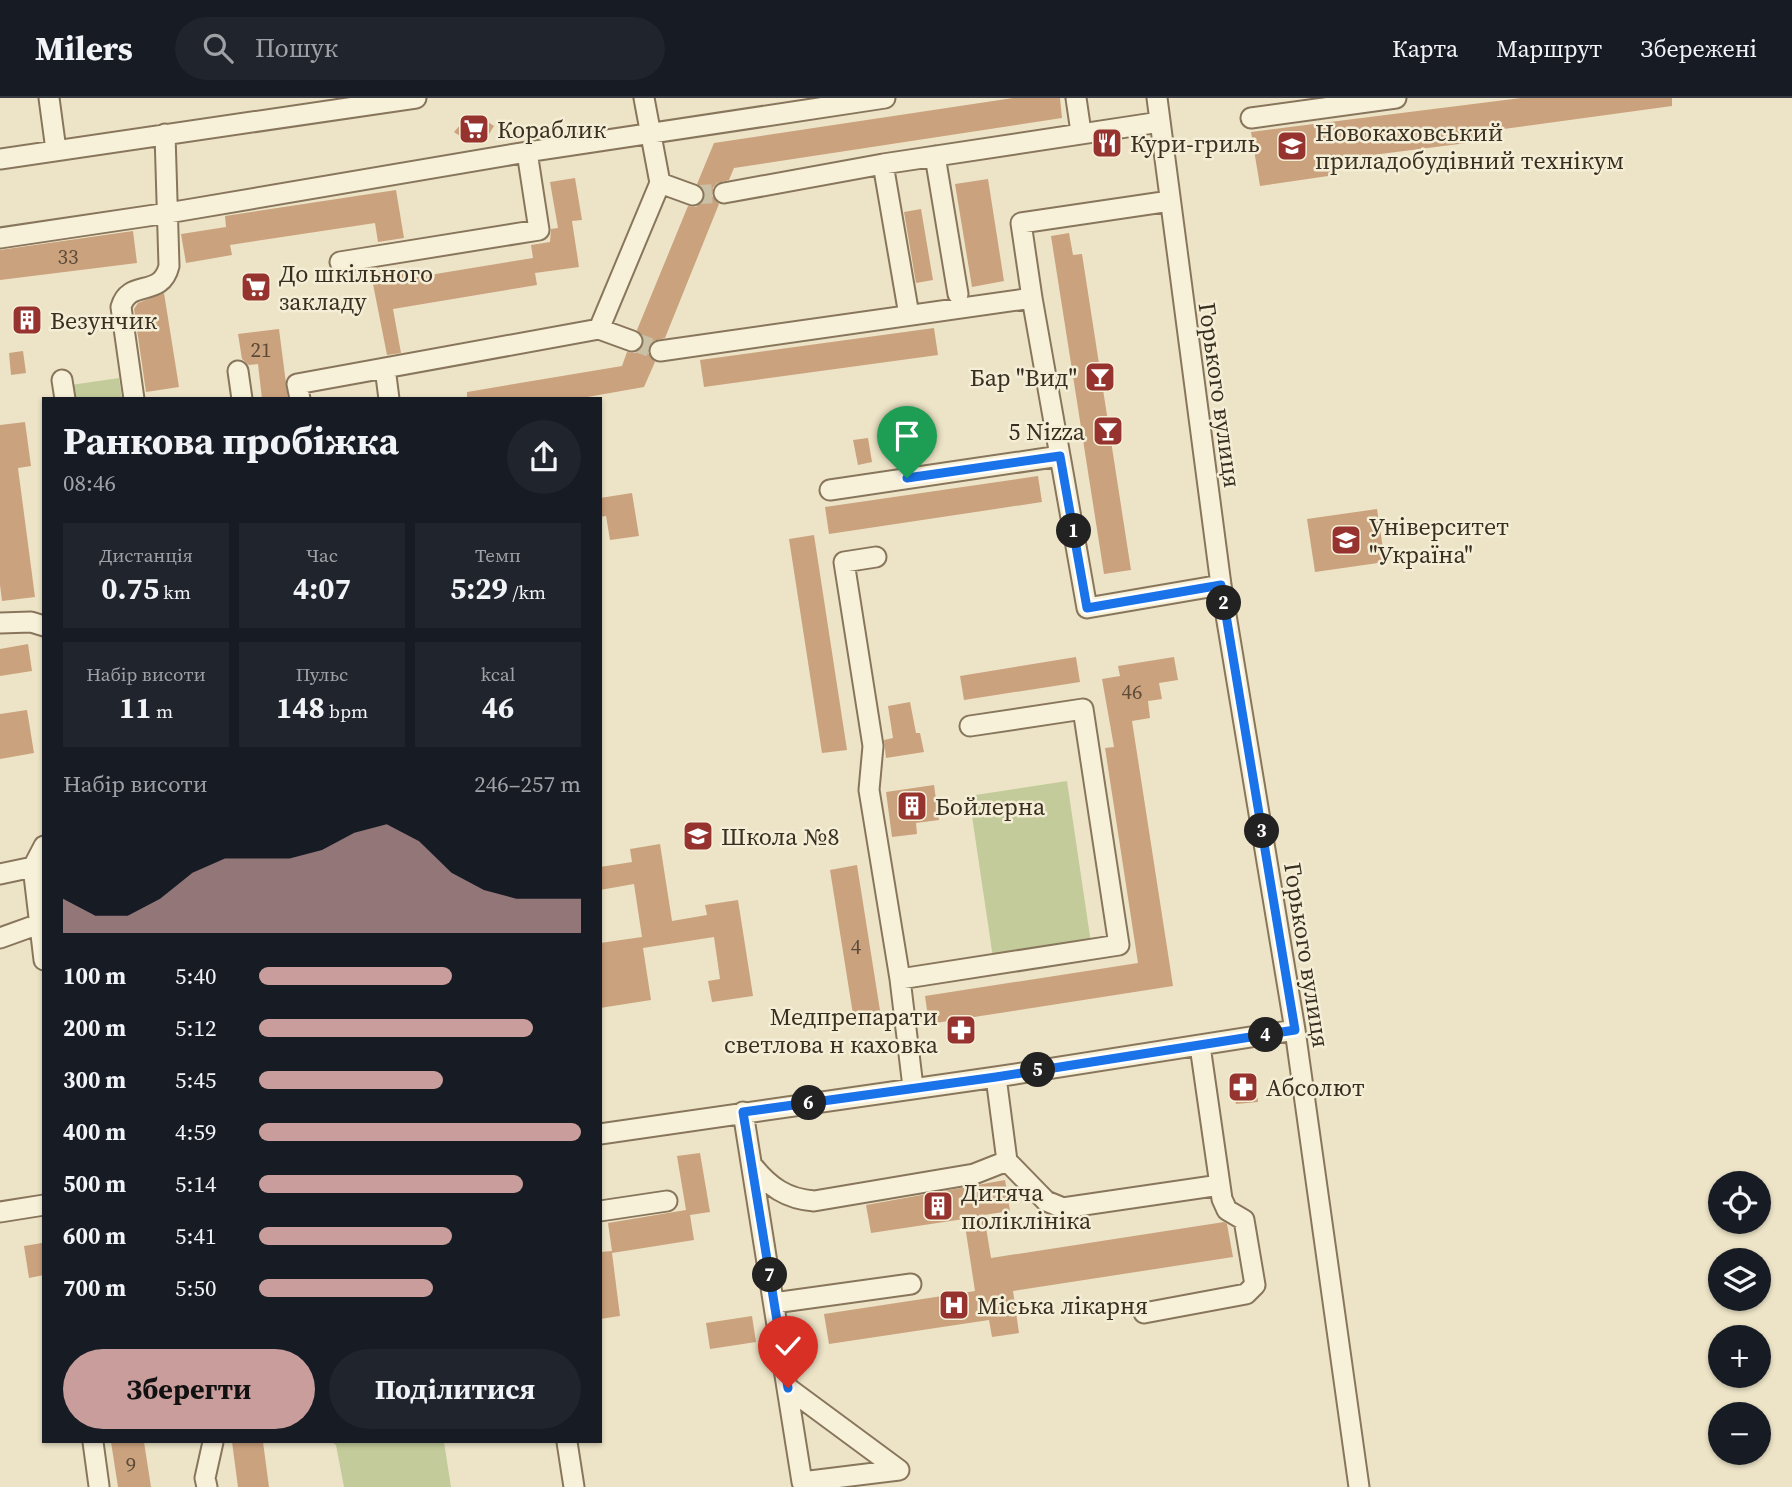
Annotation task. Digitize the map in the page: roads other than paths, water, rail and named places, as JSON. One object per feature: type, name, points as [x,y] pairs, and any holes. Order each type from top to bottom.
[{"type":"street","points":[[49,98],[56,150]]},
{"type":"street","points":[[0,159],[165,134],[329,104],[416,98]]},
{"type":"street","points":[[599,329],[660,183],[644,98]]},
{"type":"street","points":[[0,238],[168,213],[527,152],[885,98]]},
{"type":"street","points":[[1076,98],[1081,132]]},
{"type":"street","name":"Горького вулиця","points":[[1157,98],[1221,585],[1295,1030],[1359,1487]]},
{"type":"street","points":[[1251,118],[1366,100],[1396,98]]},
{"type":"street","points":[[724,193],[883,164],[1160,122]]},
{"type":"street","points":[[134,397],[121,307],[123,298],[132,292],[158,284],[167,277],[169,265],[165,134]]},
{"type":"street","points":[[340,262],[539,230],[527,152]]},
{"type":"street","points":[[935,156],[958,294]]},
{"type":"street","points":[[883,164],[909,315]]},
{"type":"street","points":[[660,183],[693,195]]},
{"type":"street","points":[[1170,201],[1021,223],[1087,608],[1221,585]]},
{"type":"street","points":[[660,351],[1032,298]]},
{"type":"street","points":[[300,397],[298,384],[599,329],[632,341]]},
{"type":"street","points":[[385,368],[389,397]]},
{"type":"street","points":[[238,372],[242,397]]},
{"type":"street","points":[[830,489],[1060,456]]},
{"type":"street","points":[[876,557],[844,562],[873,746],[869,790],[900,979],[913,1087]]},
{"type":"street","points":[[0,623],[31,622],[42,625]]},
{"type":"street","points":[[900,979],[1119,945],[1083,709],[970,726]]},
{"type":"street","points":[[42,850],[33,867],[42,946]]},
{"type":"street","points":[[0,874],[33,867]]},
{"type":"street","points":[[0,937],[39,924]]},
{"type":"street","points":[[602,1134],[996,1077],[1295,1030]]},
{"type":"street","points":[[1144,1312],[1246,1294],[1252,1290],[1255,1280],[1244,1220],[1227,1210],[1222,1199],[1200,1046]]},
{"type":"street","points":[[996,1077],[1007,1161],[1046,1201],[1063,1208],[1220,1185]]},
{"type":"street","points":[[743,1112],[802,1482],[899,1470],[788,1388]]},
{"type":"street","points":[[752,1164],[777,1190],[795,1198],[814,1201],[974,1174],[1007,1161]]},
{"type":"street","points":[[602,1211],[667,1201]]},
{"type":"street","points":[[0,1212],[42,1205]]},
{"type":"street","points":[[774,1303],[911,1284]]},
{"type":"street","points":[[93,1443],[99,1486]]},
{"type":"street","points":[[207,1487],[205,1478],[213,1443]]},
{"type":"street","points":[[567,1443],[574,1487]]},
{"type":"tunnel","points":[[693,195],[724,193]]},
{"type":"tunnel","points":[[632,341],[660,351]]},
{"type":"place","name":"Кораблик","points":[[474,129]]},
{"type":"place","name":"Кури-гриль","points":[[1107,143]]},
{"type":"place","name":"Новокаховський приладобудівний технікум","points":[[1292,146]]},
{"type":"place","name":"До шкільного закладу","points":[[256,287]]},
{"type":"place","name":"Везунчик","points":[[27,320]]},
{"type":"place","name":"Бар \"Вид\"","points":[[1100,377]]},
{"type":"place","name":"5 Nizza","points":[[1108,431]]},
{"type":"place","name":"Університет \"Україна\"","points":[[1346,540]]},
{"type":"place","name":"Бойлерна","points":[[912,806]]},
{"type":"place","name":"Школа №8","points":[[698,836]]},
{"type":"place","name":"Медпрепарати светлова н каховка","points":[[961,1030]]},
{"type":"place","name":"Абсолют","points":[[1243,1087]]},
{"type":"place","name":"Дитяча поліклініка","points":[[938,1206]]},
{"type":"place","name":"Міська лікарня","points":[[954,1305]]}]
